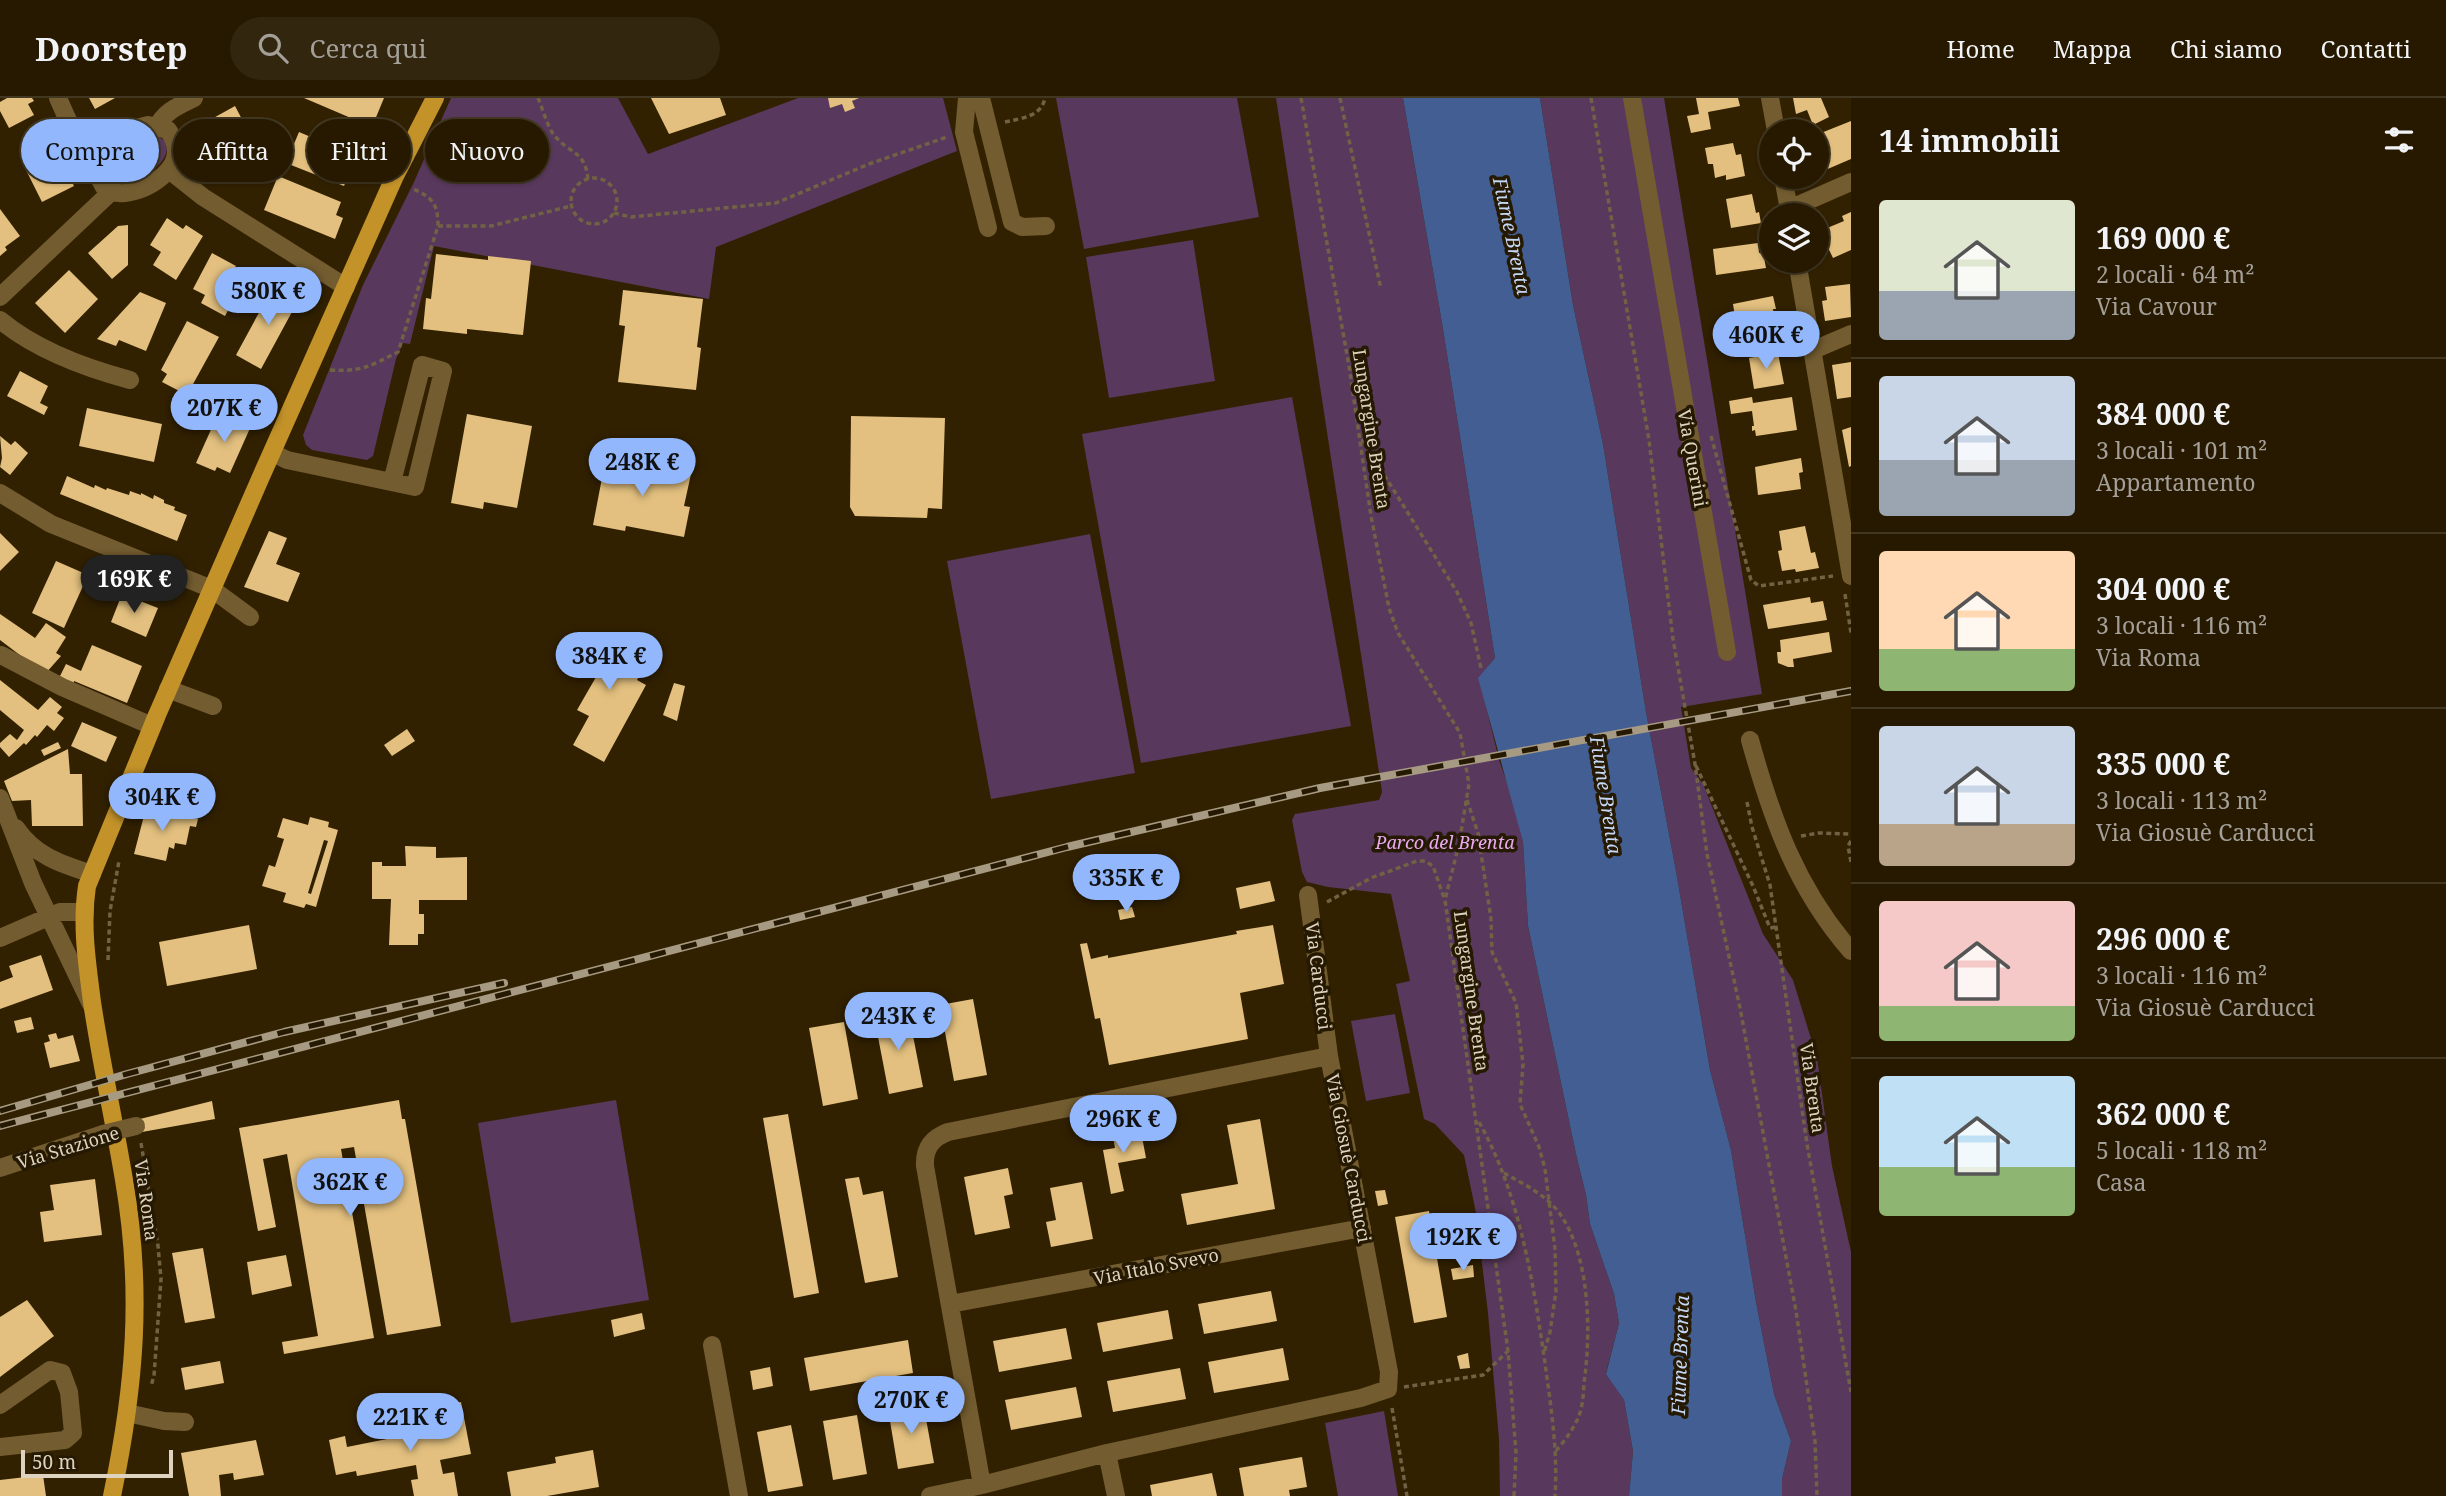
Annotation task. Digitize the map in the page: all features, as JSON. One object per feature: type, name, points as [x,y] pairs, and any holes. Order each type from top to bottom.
[{"type":"main road","name":"Via Roma","points":[[112,1496],[136,1415],[133,1251],[85,944],[84,912],[88,886],[152,726],[260,479],[394,178],[435,98]]},
{"type":"street","points":[[58,98],[68,119]]},
{"type":"street","points":[[159,120],[194,98]]},
{"type":"street","points":[[967,98],[964,132],[988,228]]},
{"type":"street","points":[[981,98],[1012,222],[1021,227],[1046,226]]},
{"type":"street","name":"Via Querini","points":[[1632,98],[1727,652]]},
{"type":"street","points":[[1770,98],[1774,119]]},
{"type":"street","points":[[100,182],[103,187],[112,191],[132,191],[150,184],[169,170],[177,152],[174,140],[167,130],[159,126]]},
{"type":"street","points":[[169,170],[203,197],[346,287]]},
{"type":"street","points":[[1808,203],[1851,182]]},
{"type":"street","points":[[0,297],[112,191]]},
{"type":"street","points":[[1799,273],[1811,351],[1843,489],[1844,579]]},
{"type":"street","points":[[0,320],[13,331],[94,371],[130,380]]},
{"type":"street","points":[[1811,351],[1851,334]]},
{"type":"street","points":[[273,453],[287,460],[415,487],[443,371],[422,365],[392,482]]},
{"type":"street","points":[[0,493],[51,524],[212,589],[250,617]]},
{"type":"street","points":[[1,656],[62,687],[152,726]]},
{"type":"street","points":[[168,689],[213,706]]},
{"type":"street","points":[[1750,740],[1783,843],[1798,876],[1828,925],[1851,951]]},
{"type":"street","points":[[0,798],[20,853],[94,1010]]},
{"type":"street","points":[[10,820],[31,847],[42,855],[92,874]]},
{"type":"street","name":"Via Carducci","points":[[1309,903],[1329,1056]]},
{"type":"street","points":[[0,938],[48,916],[66,911],[84,912]]},
{"type":"street","name":"Via Giosuè Carducci","points":[[982,1485],[925,1166],[928,1146],[940,1135],[1329,1056],[1389,1372],[1388,1389]]},
{"type":"street","name":"Via Stazione","points":[[0,1168],[136,1126]]},
{"type":"street","name":"Via Italo Svevo","points":[[950,1304],[1362,1228]]},
{"type":"street","points":[[712,1345],[739,1496]]},
{"type":"street","points":[[0,1405],[50,1370],[62,1373],[69,1392],[73,1433],[65,1440],[0,1447]]},
{"type":"street","points":[[930,1496],[1107,1452],[1361,1398],[1388,1389]]},
{"type":"street","points":[[136,1415],[185,1422]]},
{"type":"street","points":[[1107,1452],[1116,1496]]},
{"type":"path","points":[[538,98],[554,135],[579,154],[587,167],[588,179]]},
{"type":"path","points":[[998,123],[1037,113],[1045,98]]},
{"type":"path","name":"Lungargine Brenta","points":[[1301,98],[1389,608],[1398,633],[1460,733],[1469,784],[1459,844],[1445,900],[1508,1352],[1516,1453],[1514,1496]]},
{"type":"path","points":[[1340,98],[1381,289]]},
{"type":"path","points":[[1591,98],[1649,440],[1672,639],[1695,764],[1711,875],[1740,1008],[1796,1311],[1815,1441],[1817,1496]]},
{"type":"path","points":[[614,213],[631,217],[776,202],[869,164],[953,135]]},
{"type":"path","points":[[588,179],[603,180],[614,190],[617,205],[609,219],[594,225],[579,220],[571,206],[572,192],[581,181],[588,179]]},
{"type":"path","points":[[310,368],[349,371],[365,369],[398,352],[438,226],[438,210],[428,195],[411,188]]},
{"type":"path","points":[[438,226],[491,226],[571,206]]},
{"type":"path","points":[[1708,424],[1751,580],[1759,586],[1844,579],[1851,634]]},
{"type":"path","points":[[1359,435],[1457,592],[1471,622],[1481,668]]},
{"type":"path","points":[[1695,764],[1753,886],[1769,928],[1775,926]]},
{"type":"path","points":[[1466,798],[1478,833],[1491,919],[1492,951],[1516,1003],[1523,1064],[1520,1104],[1539,1147],[1545,1169],[1555,1249],[1556,1291],[1544,1353]]},
{"type":"path","name":"Via Brenta","points":[[1747,801],[1752,827],[1770,884],[1810,1157],[1851,1392]]},
{"type":"path","points":[[1783,843],[1819,833],[1851,834]]},
{"type":"path","points":[[1851,841],[1848,846],[1851,862]]},
{"type":"path","points":[[108,963],[110,911],[121,855]]},
{"type":"path","points":[[1309,903],[1417,861],[1433,866],[1445,900]]},
{"type":"path","points":[[1476,1117],[1504,1173],[1525,1252],[1544,1353],[1554,1453],[1555,1496]]},
{"type":"path","points":[[1504,1173],[1531,1188],[1558,1210],[1569,1228],[1577,1250],[1588,1318],[1588,1358],[1578,1417],[1554,1453]]},
{"type":"path","points":[[1407,1496],[1388,1389],[1483,1375],[1508,1352]]},
{"type":"path","points":[[136,1415],[146,1385]]},
{"type":"green space","points":[[451,98],[618,98],[648,154],[798,98],[943,98],[957,151],[716,247],[709,299],[434,246],[410,344],[403,343],[396,359],[373,456],[367,460],[312,450],[306,445],[303,435],[363,285],[425,157],[425,182],[549,182],[549,119],[442,119]]},
{"type":"green space","points":[[1056,98],[1237,98],[1259,217],[1084,249]]},
{"type":"green space","name":"Parco del Brenta","points":[[1276,98],[1403,98],[1495,658],[1479,678],[1523,842],[1528,926],[1590,1224],[1614,1294],[1619,1323],[1606,1373],[1624,1400],[1633,1451],[1629,1496],[1500,1496],[1499,1439],[1476,1213],[1464,1155],[1435,1124],[1424,1119],[1396,984],[1410,981],[1391,894],[1307,882],[1302,872],[1292,820],[1295,814],[1379,800],[1382,792]]},
{"type":"green space","points":[[1540,98],[1664,98],[1762,694],[1681,707],[1691,768],[1703,784],[1763,934],[1793,980],[1817,1058],[1832,1166],[1851,1252],[1851,1496],[1782,1496],[1782,1479],[1791,1441],[1774,1394],[1731,1150],[1710,1070],[1646,712],[1603,444],[1573,305]]},
{"type":"green space","points":[[159,138],[167,146],[159,164]]},
{"type":"green space","points":[[1193,240],[1215,381],[1109,398],[1086,257]]},
{"type":"green space","points":[[1292,397],[1351,726],[1141,763],[1082,434]]},
{"type":"green space","points":[[1090,534],[1135,773],[991,799],[947,561]]},
{"type":"green space","points":[[1395,1014],[1410,1093],[1366,1101],[1351,1021]]},
{"type":"green space","points":[[616,1100],[649,1300],[511,1323],[478,1123]]},
{"type":"green space","points":[[1384,1411],[1398,1496],[1338,1496],[1325,1423]]},
{"type":"water","name":"Fiume Brenta","points":[[1403,98],[1540,98],[1573,305],[1603,444],[1646,712],[1710,1070],[1731,1150],[1774,1394],[1791,1441],[1782,1479],[1782,1496],[1629,1496],[1633,1451],[1624,1400],[1606,1374],[1619,1323],[1614,1294],[1590,1224],[1528,926],[1523,842],[1478,678],[1495,658]]},
{"type":"building","points":[[7,98],[32,98],[34,101],[28,104],[34,115],[21,119],[21,122],[9,128],[0,111],[0,102]]},
{"type":"building","points":[[89,98],[115,98],[95,109]]},
{"type":"building","points":[[304,98],[384,98],[375,119],[353,119]]},
{"type":"building","points":[[651,98],[720,98],[726,115],[669,134]]},
{"type":"building","points":[[828,98],[859,98],[852,101],[855,108],[845,112],[842,104],[830,108]]},
{"type":"building","points":[[1696,98],[1738,98],[1740,106],[1708,112],[1711,129],[1691,133],[1687,116],[1699,114]]},
{"type":"building","points":[[1793,98],[1821,98],[1829,117],[1811,119],[1807,110],[1796,114]]},
{"type":"building","points":[[235,106],[242,119],[212,119]]},
{"type":"building","points":[[1851,121],[1851,159],[1829,168],[1829,130]]},
{"type":"building","points":[[299,132],[307,135],[307,171],[293,166],[293,146]]},
{"type":"building","points":[[1733,143],[1736,155],[1741,154],[1745,176],[1726,180],[1726,175],[1715,178],[1713,164],[1708,164],[1705,148]]},
{"type":"building","points":[[32,182],[72,182],[74,186],[42,202]]},
{"type":"building","points":[[276,182],[293,182],[341,202],[336,215],[343,218],[335,239],[264,210]]},
{"type":"building","points":[[1752,194],[1756,213],[1759,212],[1759,223],[1731,228],[1726,199]]},
{"type":"building","points":[[0,209],[20,236],[5,247],[7,250],[0,256]]},
{"type":"building","points":[[1851,212],[1851,250],[1833,258],[1829,250],[1829,227],[1844,221],[1842,216]]},
{"type":"building","points":[[167,218],[183,229],[186,225],[203,236],[176,280],[153,265],[161,252],[150,245]]},
{"type":"building","points":[[128,225],[128,265],[112,279],[88,253],[118,226]]},
{"type":"building","points":[[1758,243],[1759,269],[1716,275],[1713,249]]},
{"type":"building","points":[[212,253],[236,266],[231,276],[243,282],[225,316],[201,303],[205,295],[193,289]]},
{"type":"building","points":[[436,254],[488,260],[488,256],[531,261],[523,335],[467,329],[467,334],[423,329],[426,298],[431,299]]},
{"type":"building","points":[[69,270],[98,299],[65,333],[35,303]]},
{"type":"building","points":[[1850,284],[1851,317],[1825,321],[1822,301],[1827,300],[1825,287]]},
{"type":"building","points":[[274,285],[299,299],[261,369],[236,355]]},
{"type":"building","points":[[623,290],[703,299],[697,347],[701,348],[696,390],[618,382],[625,326],[619,325]]},
{"type":"building","points":[[140,292],[166,303],[146,351],[119,340],[116,346],[97,339]]},
{"type":"building","points":[[1773,296],[1776,330],[1738,336],[1733,304]]},
{"type":"building","points":[[187,321],[219,337],[187,395],[162,382],[167,374],[161,370]]},
{"type":"building","points":[[1778,353],[1784,384],[1754,389],[1749,358]]},
{"type":"building","points":[[1851,362],[1851,397],[1837,399],[1832,365]]},
{"type":"building","points":[[20,371],[48,386],[40,403],[48,407],[44,415],[7,396]]},
{"type":"building","points":[[1752,397],[1753,403],[1792,397],[1797,430],[1756,436],[1755,430],[1752,431],[1752,411],[1731,414],[1729,401]]},
{"type":"building","points":[[87,408],[162,424],[154,462],[79,446]]},
{"type":"building","points":[[222,413],[251,426],[230,473],[217,467],[215,471],[196,463],[218,414],[221,416]]},
{"type":"building","points":[[467,414],[532,426],[517,508],[484,502],[483,509],[451,503]]},
{"type":"building","points":[[851,416],[945,418],[942,509],[928,508],[927,518],[855,516],[850,507]]},
{"type":"building","points":[[1851,427],[1851,466],[1849,467],[1842,430]]},
{"type":"building","points":[[0,436],[11,445],[15,441],[28,453],[10,475],[0,467]]},
{"type":"building","points":[[606,457],[691,474],[684,506],[690,507],[684,537],[626,526],[625,531],[593,525]]},
{"type":"building","points":[[1801,458],[1801,489],[1758,495],[1755,467]]},
{"type":"building","points":[[67,476],[94,488],[95,485],[129,495],[130,491],[141,493],[153,499],[154,495],[164,500],[164,503],[175,507],[174,510],[187,515],[177,541],[60,494]]},
{"type":"building","points":[[1805,526],[1811,553],[1815,552],[1819,568],[1796,572],[1795,569],[1782,571],[1778,551],[1782,550],[1779,531]]},
{"type":"building","points":[[269,531],[287,538],[276,564],[300,573],[288,602],[244,587]]},
{"type":"building","points":[[0,533],[19,552],[0,571]]},
{"type":"building","points":[[56,561],[88,575],[64,628],[32,613]]},
{"type":"building","points":[[122,594],[158,608],[146,637],[111,622]]},
{"type":"building","points":[[1810,597],[1811,603],[1823,601],[1827,620],[1768,629],[1763,605]]},
{"type":"building","points":[[0,614],[35,638],[46,623],[66,637],[56,653],[61,656],[45,674],[0,640]]},
{"type":"building","points":[[1829,632],[1832,652],[1793,659],[1794,667],[1778,663],[1780,640]]},
{"type":"building","points":[[620,634],[653,652],[637,680],[646,685],[604,762],[573,745],[589,716],[577,710],[596,677],[567,661],[578,641],[607,657]]},
{"type":"building","points":[[92,645],[142,666],[127,703],[74,681],[73,685],[59,678],[66,664],[81,671]]},
{"type":"building","points":[[0,680],[38,710],[50,697],[62,707],[57,713],[64,718],[54,731],[47,725],[37,737],[35,735],[9,757],[0,747],[0,743],[10,734],[17,740],[24,730],[0,710]]},
{"type":"building","points":[[674,683],[685,686],[677,721],[663,715]]},
{"type":"building","points":[[82,722],[117,737],[106,762],[71,746]]},
{"type":"building","points":[[407,729],[415,741],[392,756],[384,745]]},
{"type":"building","points":[[58,742],[61,748],[44,756],[41,750]]},
{"type":"building","points":[[68,749],[70,774],[82,774],[83,826],[32,826],[31,800],[12,801],[4,781]]},
{"type":"building","points":[[146,808],[198,819],[196,827],[190,826],[186,845],[175,843],[174,849],[169,847],[166,861],[134,854]]},
{"type":"building","points":[[310,817],[329,822],[328,827],[338,830],[316,907],[306,904],[304,908],[283,902],[286,893],[262,886],[269,865],[275,867],[284,839],[277,837],[283,818],[308,825]],"holes":[[[324,840],[328,841],[311,894],[308,893]]]},
{"type":"building","points":[[405,846],[436,847],[436,858],[467,857],[467,900],[419,900],[419,914],[424,914],[424,934],[418,934],[418,945],[389,945],[391,899],[372,899],[372,862],[382,862],[382,866],[406,866]]},
{"type":"building","points":[[1270,881],[1275,901],[1240,909],[1236,888]]},
{"type":"building","points":[[1132,907],[1135,917],[1120,920],[1118,910]]},
{"type":"building","points":[[249,925],[257,969],[167,986],[159,942]]},
{"type":"building","points":[[1273,925],[1284,984],[1240,993],[1248,1039],[1109,1065],[1100,1018],[1095,1019],[1080,944],[1087,943],[1091,959],[1108,955],[1108,958]]},
{"type":"building","points":[[41,955],[53,990],[0,1009],[0,982],[13,977],[9,966]]},
{"type":"building","points":[[973,999],[987,1075],[954,1081],[940,1005]]},
{"type":"building","points":[[908,1010],[923,1087],[889,1094],[874,1016]]},
{"type":"building","points":[[31,1017],[34,1029],[17,1033],[14,1021]]},
{"type":"building","points":[[844,1022],[858,1099],[823,1106],[809,1028]]},
{"type":"building","points":[[56,1033],[58,1039],[73,1035],[80,1061],[50,1068],[44,1043],[50,1041],[48,1035]]},
{"type":"building","points":[[399,1100],[402,1119],[405,1119],[441,1326],[387,1335],[354,1147],[341,1149],[374,1338],[284,1354],[282,1342],[318,1336],[287,1154],[263,1159],[276,1227],[258,1231],[239,1128]]},
{"type":"building","points":[[212,1101],[215,1119],[142,1132],[140,1119]]},
{"type":"building","points":[[788,1114],[819,1293],[794,1298],[763,1118]]},
{"type":"building","points":[[1260,1119],[1275,1209],[1187,1225],[1181,1194],[1238,1184],[1227,1125]]},
{"type":"building","points":[[1140,1126],[1146,1158],[1118,1163],[1124,1191],[1111,1194],[1103,1150],[1115,1148],[1112,1131]]},
{"type":"building","points":[[1008,1168],[1013,1194],[1004,1196],[1010,1228],[975,1235],[964,1177]]},
{"type":"building","points":[[859,1177],[863,1195],[883,1191],[898,1277],[865,1283],[845,1179]]},
{"type":"building","points":[[95,1179],[102,1235],[44,1242],[40,1212],[54,1210],[50,1185]]},
{"type":"building","points":[[1082,1182],[1093,1239],[1051,1247],[1046,1222],[1056,1220],[1050,1188]]},
{"type":"building","points":[[1385,1190],[1388,1204],[1378,1206],[1375,1191]]},
{"type":"building","points":[[1429,1211],[1447,1317],[1414,1323],[1395,1217]]},
{"type":"building","points":[[203,1248],[215,1318],[185,1323],[172,1253]]},
{"type":"building","points":[[286,1255],[292,1286],[252,1295],[247,1262]]},
{"type":"building","points":[[1473,1265],[1474,1277],[1453,1280],[1451,1269]]},
{"type":"building","points":[[1271,1291],[1277,1321],[1204,1334],[1198,1304]]},
{"type":"building","points":[[27,1300],[54,1336],[0,1377],[0,1317]]},
{"type":"building","points":[[1168,1310],[1173,1339],[1103,1352],[1097,1323]]},
{"type":"building","points":[[642,1313],[645,1329],[614,1337],[611,1320]]},
{"type":"building","points":[[1066,1328],[1072,1359],[999,1372],[993,1341]]},
{"type":"building","points":[[908,1340],[913,1373],[810,1391],[804,1358]]},
{"type":"building","points":[[1283,1348],[1289,1380],[1214,1393],[1208,1362]]},
{"type":"building","points":[[1468,1353],[1470,1368],[1460,1369],[1457,1356]]},
{"type":"building","points":[[220,1361],[224,1383],[185,1390],[181,1368]]},
{"type":"building","points":[[770,1367],[773,1386],[753,1390],[750,1371]]},
{"type":"building","points":[[1180,1368],[1186,1399],[1113,1412],[1107,1381]]},
{"type":"building","points":[[1076,1387],[1082,1417],[1011,1430],[1005,1400]]},
{"type":"building","points":[[461,1402],[471,1454],[440,1460],[443,1474],[454,1472],[458,1496],[414,1496],[411,1480],[418,1479],[416,1465],[357,1476],[356,1471],[336,1475],[329,1440],[345,1436],[347,1447],[387,1439],[385,1427],[408,1422],[410,1434],[446,1427],[442,1406]]},
{"type":"building","points":[[923,1402],[934,1463],[898,1469],[888,1409]]},
{"type":"building","points":[[857,1415],[867,1474],[833,1480],[823,1421]]},
{"type":"building","points":[[791,1425],[803,1486],[768,1492],[757,1432]]},
{"type":"building","points":[[256,1440],[264,1475],[234,1480],[233,1473],[219,1475],[221,1496],[189,1496],[181,1453]]},
{"type":"building","points":[[593,1450],[599,1487],[547,1496],[511,1496],[507,1472],[556,1463],[555,1457]]},
{"type":"building","points":[[1302,1457],[1307,1487],[1289,1490],[1290,1496],[1244,1496],[1239,1468]]},
{"type":"building","points":[[1212,1473],[1217,1496],[1152,1496],[1150,1485]]},
{"type":"building","points":[[43,1475],[46,1496],[0,1496],[0,1480]]},
{"type":"railway","points":[[0,1126],[1067,847],[1320,788],[1851,691]]},
{"type":"railway","points":[[0,1111],[284,1032],[504,983]]}]
